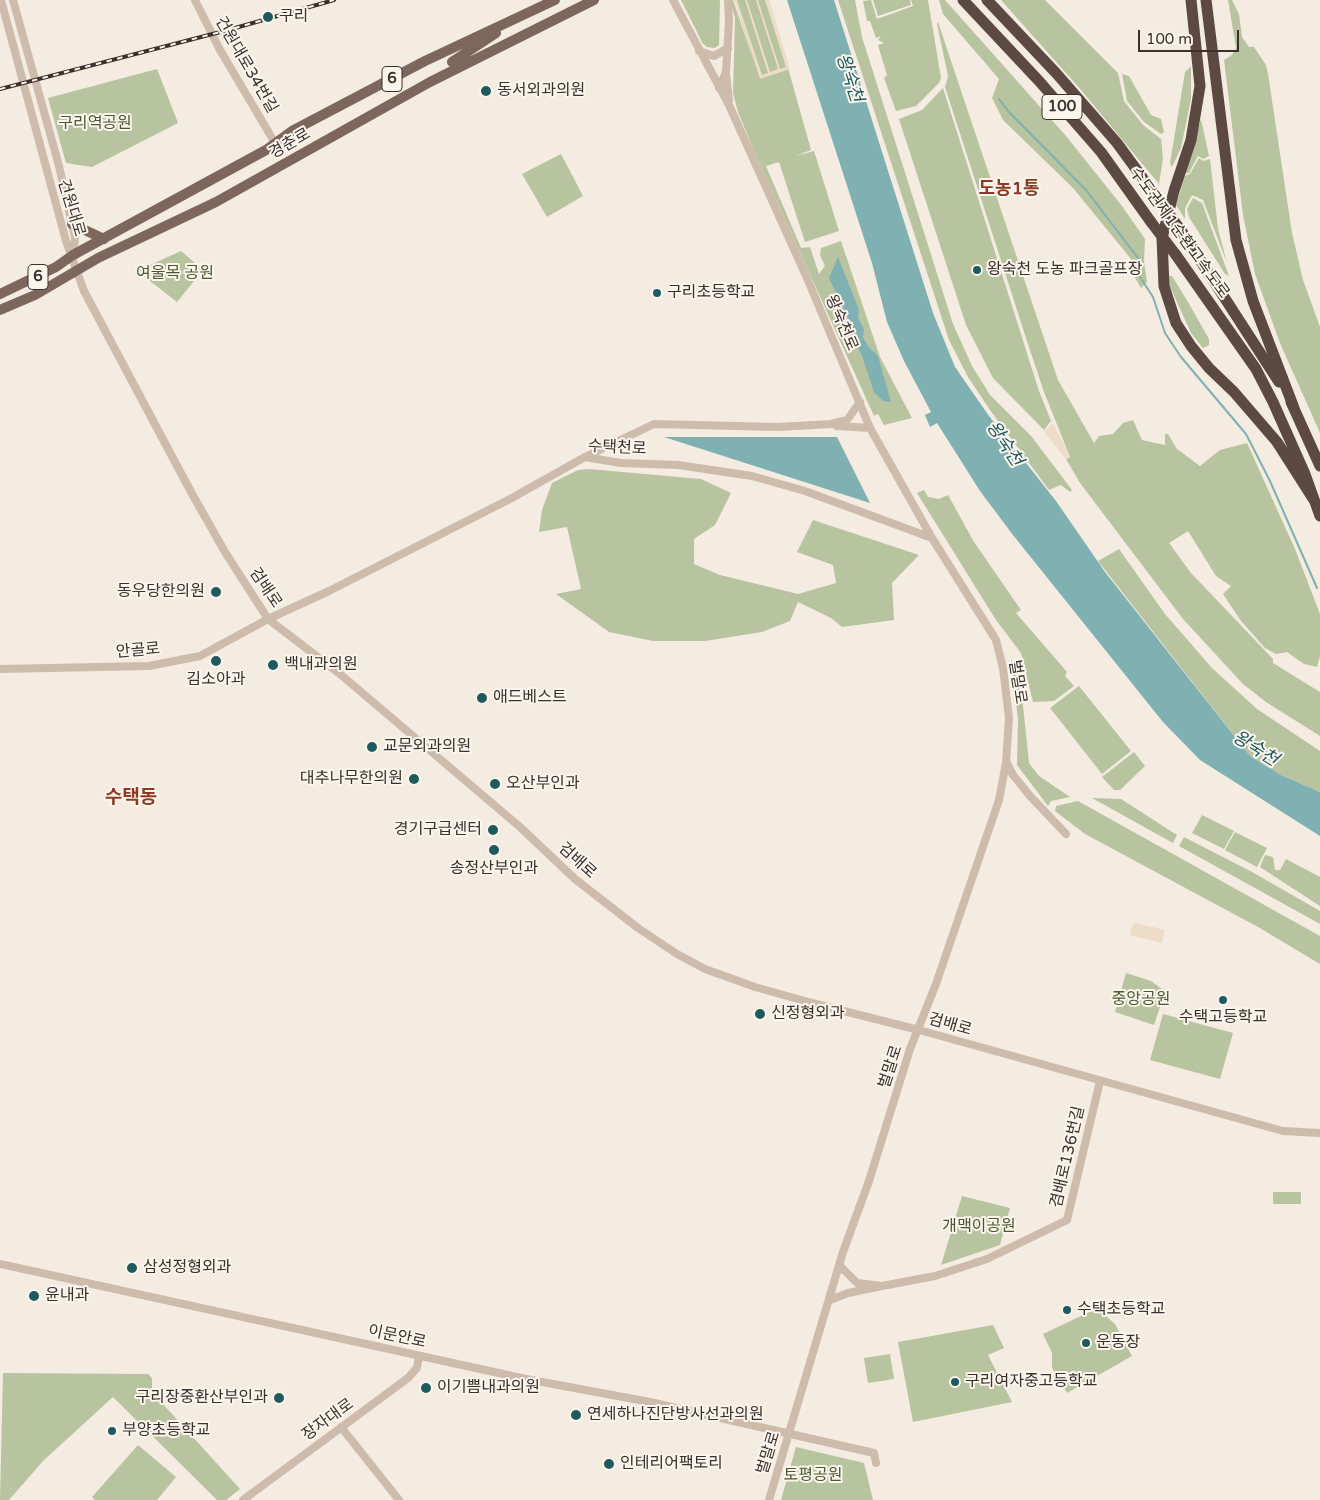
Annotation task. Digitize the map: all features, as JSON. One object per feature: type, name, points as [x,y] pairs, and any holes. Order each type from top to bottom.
[{"type":"highway","name":"수도권제1순환고속도로","points":[[963,0],[1039,81],[1101,152],[1256,370],[1273,402],[1320,516]]},
{"type":"highway","name":"수도권제1순환고속도로","points":[[987,0],[1062,80],[1116,143],[1182,232],[1266,361],[1294,408],[1320,466]]},
{"type":"highway","points":[[1191,0],[1200,86],[1191,140],[1174,191],[1162,238],[1164,286],[1176,323],[1191,346],[1277,442],[1314,500]]},
{"type":"highway","points":[[1206,0],[1236,240],[1253,301],[1294,408]]},
{"type":"main road","name":"경춘로","points":[[0,294],[56,267],[73,255],[266,150],[292,131],[425,61],[556,0]]},
{"type":"main road","name":"경춘로","points":[[0,310],[35,295],[98,258],[216,202],[430,82],[594,0]]},
{"type":"main road","name":"경춘로","points":[[452,62],[522,16]]},
{"type":"main road","points":[[72,224],[104,239]]},
{"type":"street","name":"건원대로","points":[[1,0],[50,187],[66,241],[73,255]]},
{"type":"street","name":"건원대로","points":[[12,0],[59,166],[75,238],[73,255]]},
{"type":"street","name":"건원대로34번길","points":[[195,0],[220,50],[275,143]]},
{"type":"street","name":"왕숙천로","points":[[673,0],[698,51],[729,105],[870,428],[932,538],[996,640]]},
{"type":"street","points":[[728,0],[726,72],[729,105]]},
{"type":"street","points":[[698,51],[714,56],[728,48]]},
{"type":"street","points":[[720,88],[726,72]]},
{"type":"street","name":"검배로","points":[[73,255],[86,294],[177,466],[216,537],[268,619],[340,674],[520,827],[575,879],[638,928],[677,954],[713,972],[755,987],[919,1030],[1283,1131],[1320,1133]]},
{"type":"street","points":[[831,424],[847,420],[860,402]]},
{"type":"street","points":[[585,457],[654,424],[778,427],[831,424],[870,428]]},
{"type":"street","points":[[610,445],[610,453],[616,462]]},
{"type":"street","name":"수택천로","points":[[268,619],[404,553],[585,457],[616,462],[678,465],[752,476],[805,491],[932,538]]},
{"type":"street","name":"안골로","points":[[0,669],[149,666],[200,656],[268,619]]},
{"type":"street","name":"벌말로","points":[[769,1500],[840,1266],[869,1181],[910,1049],[919,1030],[999,800],[1006,763],[1009,718],[996,640]]},
{"type":"street","points":[[1006,763],[1030,796],[1066,834]]},
{"type":"street","name":"겸배로136번길","points":[[882,1286],[934,1276],[987,1259],[1065,1222],[1075,1193],[1100,1081]]},
{"type":"street","name":"이문안로","points":[[0,1264],[569,1389],[650,1402],[874,1453],[876,1463]]},
{"type":"street","points":[[840,1266],[857,1283],[882,1286]]},
{"type":"street","points":[[830,1300],[848,1293],[882,1286]]},
{"type":"street","name":"장자대로","points":[[243,1500],[408,1378],[417,1368],[419,1356]]},
{"type":"street","points":[[341,1427],[399,1500]]},
{"type":"green space","points":[[681,0],[720,0],[719,45],[715,48],[707,47],[703,44]]},
{"type":"green space","points":[[730,0],[733,0],[754,62],[735,0],[769,0],[811,150],[796,156],[814,151],[839,231],[805,242],[779,162],[766,166],[801,248],[810,247],[819,274],[825,266],[820,255],[821,248],[841,241],[880,357],[912,418],[884,425],[878,414],[874,416],[755,153],[738,112],[733,93],[735,18]]},
{"type":"green space","points":[[838,0],[855,0],[862,37],[953,324],[972,366],[990,395],[1032,437],[1072,490],[1070,492],[1061,485],[1049,490],[968,377],[949,340]]},
{"type":"green space","points":[[871,0],[877,19],[913,6],[911,0],[928,0],[941,78],[939,83],[916,106],[896,111],[884,78],[887,75],[878,45],[884,43],[878,40],[881,36],[876,38],[870,21],[867,21],[863,1]]},
{"type":"green space","points":[[873,0],[910,0],[911,5],[878,16]]},
{"type":"green space","points":[[939,0],[945,0],[1066,136],[1122,206],[1145,239],[1144,262],[1147,282],[1141,288],[1134,276],[1131,259],[1073,188],[1003,120],[992,98],[999,79],[943,14]]},
{"type":"green space","points":[[1001,0],[1045,0],[1118,73],[1124,101],[1143,125],[1161,139],[1163,158],[1159,184],[1081,90]]},
{"type":"green space","points":[[1228,0],[1232,0],[1239,14],[1242,37],[1249,47],[1254,47],[1266,65],[1268,74],[1292,233],[1303,280],[1320,327],[1320,433],[1280,343],[1255,274],[1243,215],[1224,60],[1232,55],[1236,48]]},
{"type":"green space","points":[[938,22],[1058,380],[1094,443],[1099,436],[1113,434],[1123,423],[1133,420],[1142,440],[1165,445],[1165,434],[1168,434],[1177,449],[1200,466],[1220,450],[1247,443],[1295,549],[1320,614],[1320,656],[1317,667],[1304,664],[1287,652],[1276,654],[1265,648],[1241,621],[1223,594],[1231,586],[1216,576],[1188,531],[1169,543],[1191,573],[1273,659],[1273,663],[1320,692],[1320,736],[1266,702],[1243,684],[1183,619],[1080,483],[1066,459],[1070,457],[1044,392],[945,87],[948,76]]},
{"type":"green space","points":[[1191,66],[1191,99],[1181,148],[1172,167],[1170,163],[1185,72]]},
{"type":"green space","name":"구리역공원","points":[[157,69],[178,123],[92,167],[66,163],[48,98]]},
{"type":"green space","points":[[1122,74],[1129,76],[1151,115],[1161,119],[1164,132],[1161,134],[1144,122],[1127,101]]},
{"type":"green space","name":"왕숙천 도농 파크골프장","points":[[943,88],[1039,391],[1051,421],[1044,430],[993,378],[966,325],[899,119],[922,110]]},
{"type":"green space","points":[[1201,119],[1209,156],[1203,159],[1198,156],[1189,173],[1185,173]]},
{"type":"green space","points":[[561,154],[583,196],[547,217],[522,174]]},
{"type":"green space","points":[[1199,158],[1203,161],[1210,159],[1218,229],[1227,263],[1203,200],[1192,195],[1185,208],[1185,219],[1176,205],[1185,176],[1190,174]]},
{"type":"green space","points":[[1193,198],[1202,203],[1229,276],[1225,274],[1189,217],[1187,209]]},
{"type":"green space","name":"여울목 공원","points":[[181,251],[203,270],[177,302],[137,271]]},
{"type":"green space","points":[[1168,276],[1172,276],[1188,302],[1209,339],[1209,345],[1203,348],[1191,333],[1168,282]]},
{"type":"green space","points":[[589,469],[701,479],[731,493],[715,525],[694,539],[694,564],[720,575],[798,594],[836,583],[833,565],[797,552],[813,520],[919,555],[892,583],[894,620],[842,627],[831,618],[798,602],[790,621],[762,632],[705,641],[653,641],[609,632],[556,594],[581,589],[567,527],[539,532],[542,510],[552,483],[578,470]]},
{"type":"green space","points":[[924,490],[928,497],[939,499],[948,495],[974,542],[1021,610],[1016,613],[1067,672],[1065,676],[1074,686],[1054,701],[1033,702],[1021,653],[996,620],[917,493]]},
{"type":"green space","points":[[1119,549],[1165,614],[1212,668],[1257,709],[1320,751],[1320,792],[1281,775],[1250,756],[1098,561]]},
{"type":"green space","points":[[1011,658],[1022,696],[1029,763],[1039,776],[1070,797],[1051,801],[1048,806],[1017,765],[1018,720]]},
{"type":"green space","points":[[1079,686],[1131,751],[1102,774],[1050,708]]},
{"type":"green space","points":[[1134,752],[1145,766],[1120,790],[1114,790],[1102,777]]},
{"type":"green space","points":[[1092,798],[1121,799],[1177,835],[1173,843]]},
{"type":"green space","points":[[1078,801],[1320,936],[1320,964],[1258,927],[1085,834],[1055,811],[1056,806]]},
{"type":"green space","points":[[1202,815],[1234,831],[1224,849],[1192,833]]},
{"type":"green space","points":[[1235,832],[1267,848],[1257,867],[1225,850]]},
{"type":"green space","points":[[1184,837],[1254,873],[1320,911],[1320,924],[1179,846]]},
{"type":"green space","points":[[1265,855],[1273,857],[1275,870],[1280,870],[1286,859],[1320,877],[1320,906],[1260,867]]},
{"type":"green space","name":"중앙공원","points":[[1126,973],[1151,981],[1162,989],[1162,1001],[1154,1025],[1115,1012]]},
{"type":"green space","points":[[1163,1014],[1233,1033],[1220,1079],[1150,1060]]},
{"type":"green space","points":[[1273,1192],[1301,1192],[1301,1204],[1273,1204]]},
{"type":"green space","name":"개맥이공원","points":[[962,1196],[1010,1208],[1000,1245],[941,1265]]},
{"type":"green space","name":"운동장","points":[[1102,1306],[1107,1317],[1115,1324],[1132,1356],[1067,1393],[1052,1368],[1052,1353],[1043,1334]]},
{"type":"green space","points":[[993,1325],[1004,1348],[988,1355],[1012,1402],[913,1422],[898,1342]]},
{"type":"green space","points":[[890,1354],[894,1379],[868,1383],[864,1358]]},
{"type":"green space","points":[[3,1373],[148,1374],[152,1378],[152,1392],[240,1489],[226,1500],[217,1500],[113,1397],[43,1461],[9,1500],[0,1500]]},
{"type":"green space","points":[[138,1445],[176,1477],[157,1500],[95,1500],[92,1497]]},
{"type":"green space","name":"토평공원","points":[[796,1447],[864,1463],[873,1500],[781,1500]]},
{"type":"shaded area","points":[[735,0],[737,0],[762,75],[768,73],[745,0],[747,0],[770,72],[778,69],[756,0],[758,0],[780,69],[786,67],[765,0],[769,0],[790,69],[760,79]]},
{"type":"shaded area","points":[[1053,423],[1070,457],[1066,459],[1044,432]]},
{"type":"shaded area","points":[[1136,923],[1165,930],[1162,943],[1130,935],[1133,924]]},
{"type":"water","name":"왕숙천","points":[[787,0],[834,0],[933,313],[955,367],[989,416],[1056,501],[1105,572],[1250,756],[1281,775],[1320,792],[1320,836],[1200,760],[1163,722],[1013,535],[980,491],[937,423],[930,427],[925,415],[931,412],[904,361],[887,322],[872,263]]},
{"type":"water","points":[[838,257],[859,310],[858,317],[864,330],[863,337],[868,346],[878,356],[891,402],[883,401],[874,392],[862,356],[848,327],[848,318],[829,278]]},
{"type":"water","points":[[664,437],[837,437],[870,503]]},
{"type":"waterway","points":[[999,99],[1009,112],[1086,190],[1138,258],[1140,277],[1153,297],[1165,333],[1181,357],[1246,434],[1270,481],[1317,588]]},
{"type":"railway","points":[[0,89],[228,30],[334,0]]},
{"type":"place","name":"구리","points":[[268,17]]},
{"type":"place","name":"동서외과의원","points":[[486,91]]},
{"type":"place","name":"왕숙천 도농 파크골프장","points":[[977,270]]},
{"type":"place","name":"구리초등학교","points":[[657,293]]},
{"type":"place","name":"동우당한의원","points":[[216,592]]},
{"type":"place","name":"김소아과","points":[[216,661]]},
{"type":"place","name":"백내과의원","points":[[273,665]]},
{"type":"place","name":"애드베스트","points":[[482,698]]},
{"type":"place","name":"교문외과의원","points":[[372,747]]},
{"type":"place","name":"대추나무한의원","points":[[414,779]]},
{"type":"place","name":"오산부인과","points":[[495,784]]},
{"type":"place","name":"경기구급센터","points":[[493,830]]},
{"type":"place","name":"송정산부인과","points":[[494,850]]},
{"type":"place","name":"수택고등학교","points":[[1223,1000]]},
{"type":"place","name":"신정형외과","points":[[760,1014]]},
{"type":"place","name":"삼성정형외과","points":[[132,1268]]},
{"type":"place","name":"윤내과","points":[[34,1296]]},
{"type":"place","name":"수택초등학교","points":[[1067,1310]]},
{"type":"place","name":"운동장","points":[[1086,1343]]},
{"type":"place","name":"구리여자중고등학교","points":[[955,1382]]},
{"type":"place","name":"이기쁨내과의원","points":[[426,1388]]},
{"type":"place","name":"구리장중환산부인과","points":[[279,1398]]},
{"type":"place","name":"연세하나진단방사선과의원","points":[[576,1415]]},
{"type":"place","name":"부양초등학교","points":[[112,1431]]},
{"type":"place","name":"인테리어팩토리","points":[[609,1464]]},
{"type":"district","name":"도농1통","points":[[1009,189]]},
{"type":"district","name":"수택동","points":[[131,798]]}]
